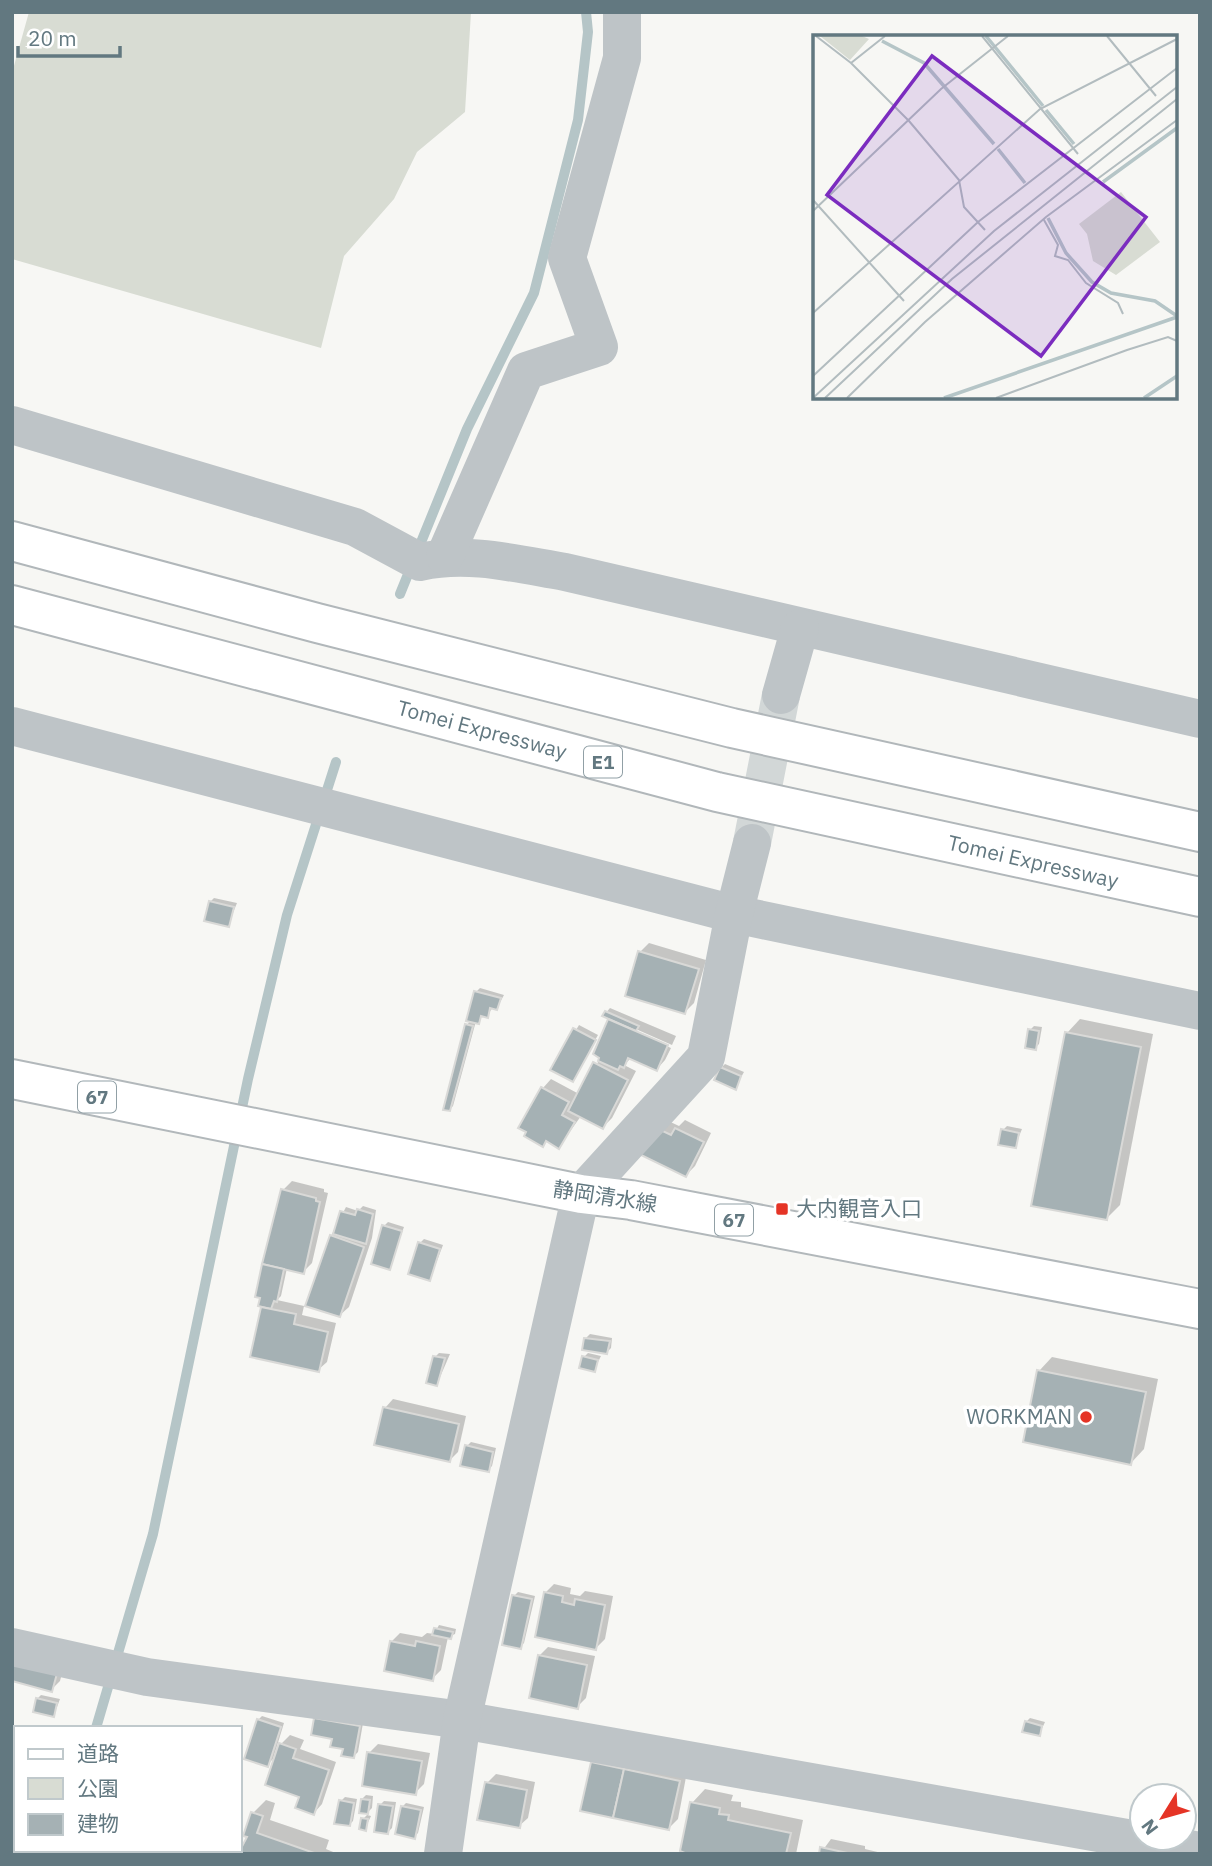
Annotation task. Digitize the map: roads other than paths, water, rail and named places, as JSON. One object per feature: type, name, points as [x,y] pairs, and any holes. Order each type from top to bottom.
[{"type":"main road","points":[[12,541],[317,623],[732,728],[1200,832]]},
{"type":"main road","name":"Tomei Expressway","points":[[12,605],[717,792],[1200,897]]},
{"type":"main road","name":"静岡清水線","points":[[12,1079],[267,1133],[581,1194],[631,1200],[1200,1309]]},
{"type":"street","points":[[432,559],[526,371],[598,347],[567,258],[622,58],[621,12]]},
{"type":"street","points":[[12,425],[355,527],[387,543],[432,559],[483,559],[565,572],[1200,719]]},
{"type":"street","points":[[781,695],[800,628]]},
{"type":"street","points":[[12,726],[734,914],[1200,1011]]},
{"type":"street","points":[[443,1854],[462,1720],[581,1194],[706,1057],[734,914],[752,842]]},
{"type":"street","points":[[12,1647],[146,1677],[462,1720],[1200,1851]]},
{"type":"waterway","points":[[400,594],[467,429],[534,293],[578,120],[588,32],[586,12]]},
{"type":"waterway","points":[[97,1726],[153,1534],[248,1079],[287,915],[336,762]]},
{"type":"tunnel","points":[[752,843],[781,695]]},
{"type":"place","name":"大内観音入口","points":[[782,1209]]},
{"type":"place","name":"WORKMAN","points":[[1086,1417]]}]
